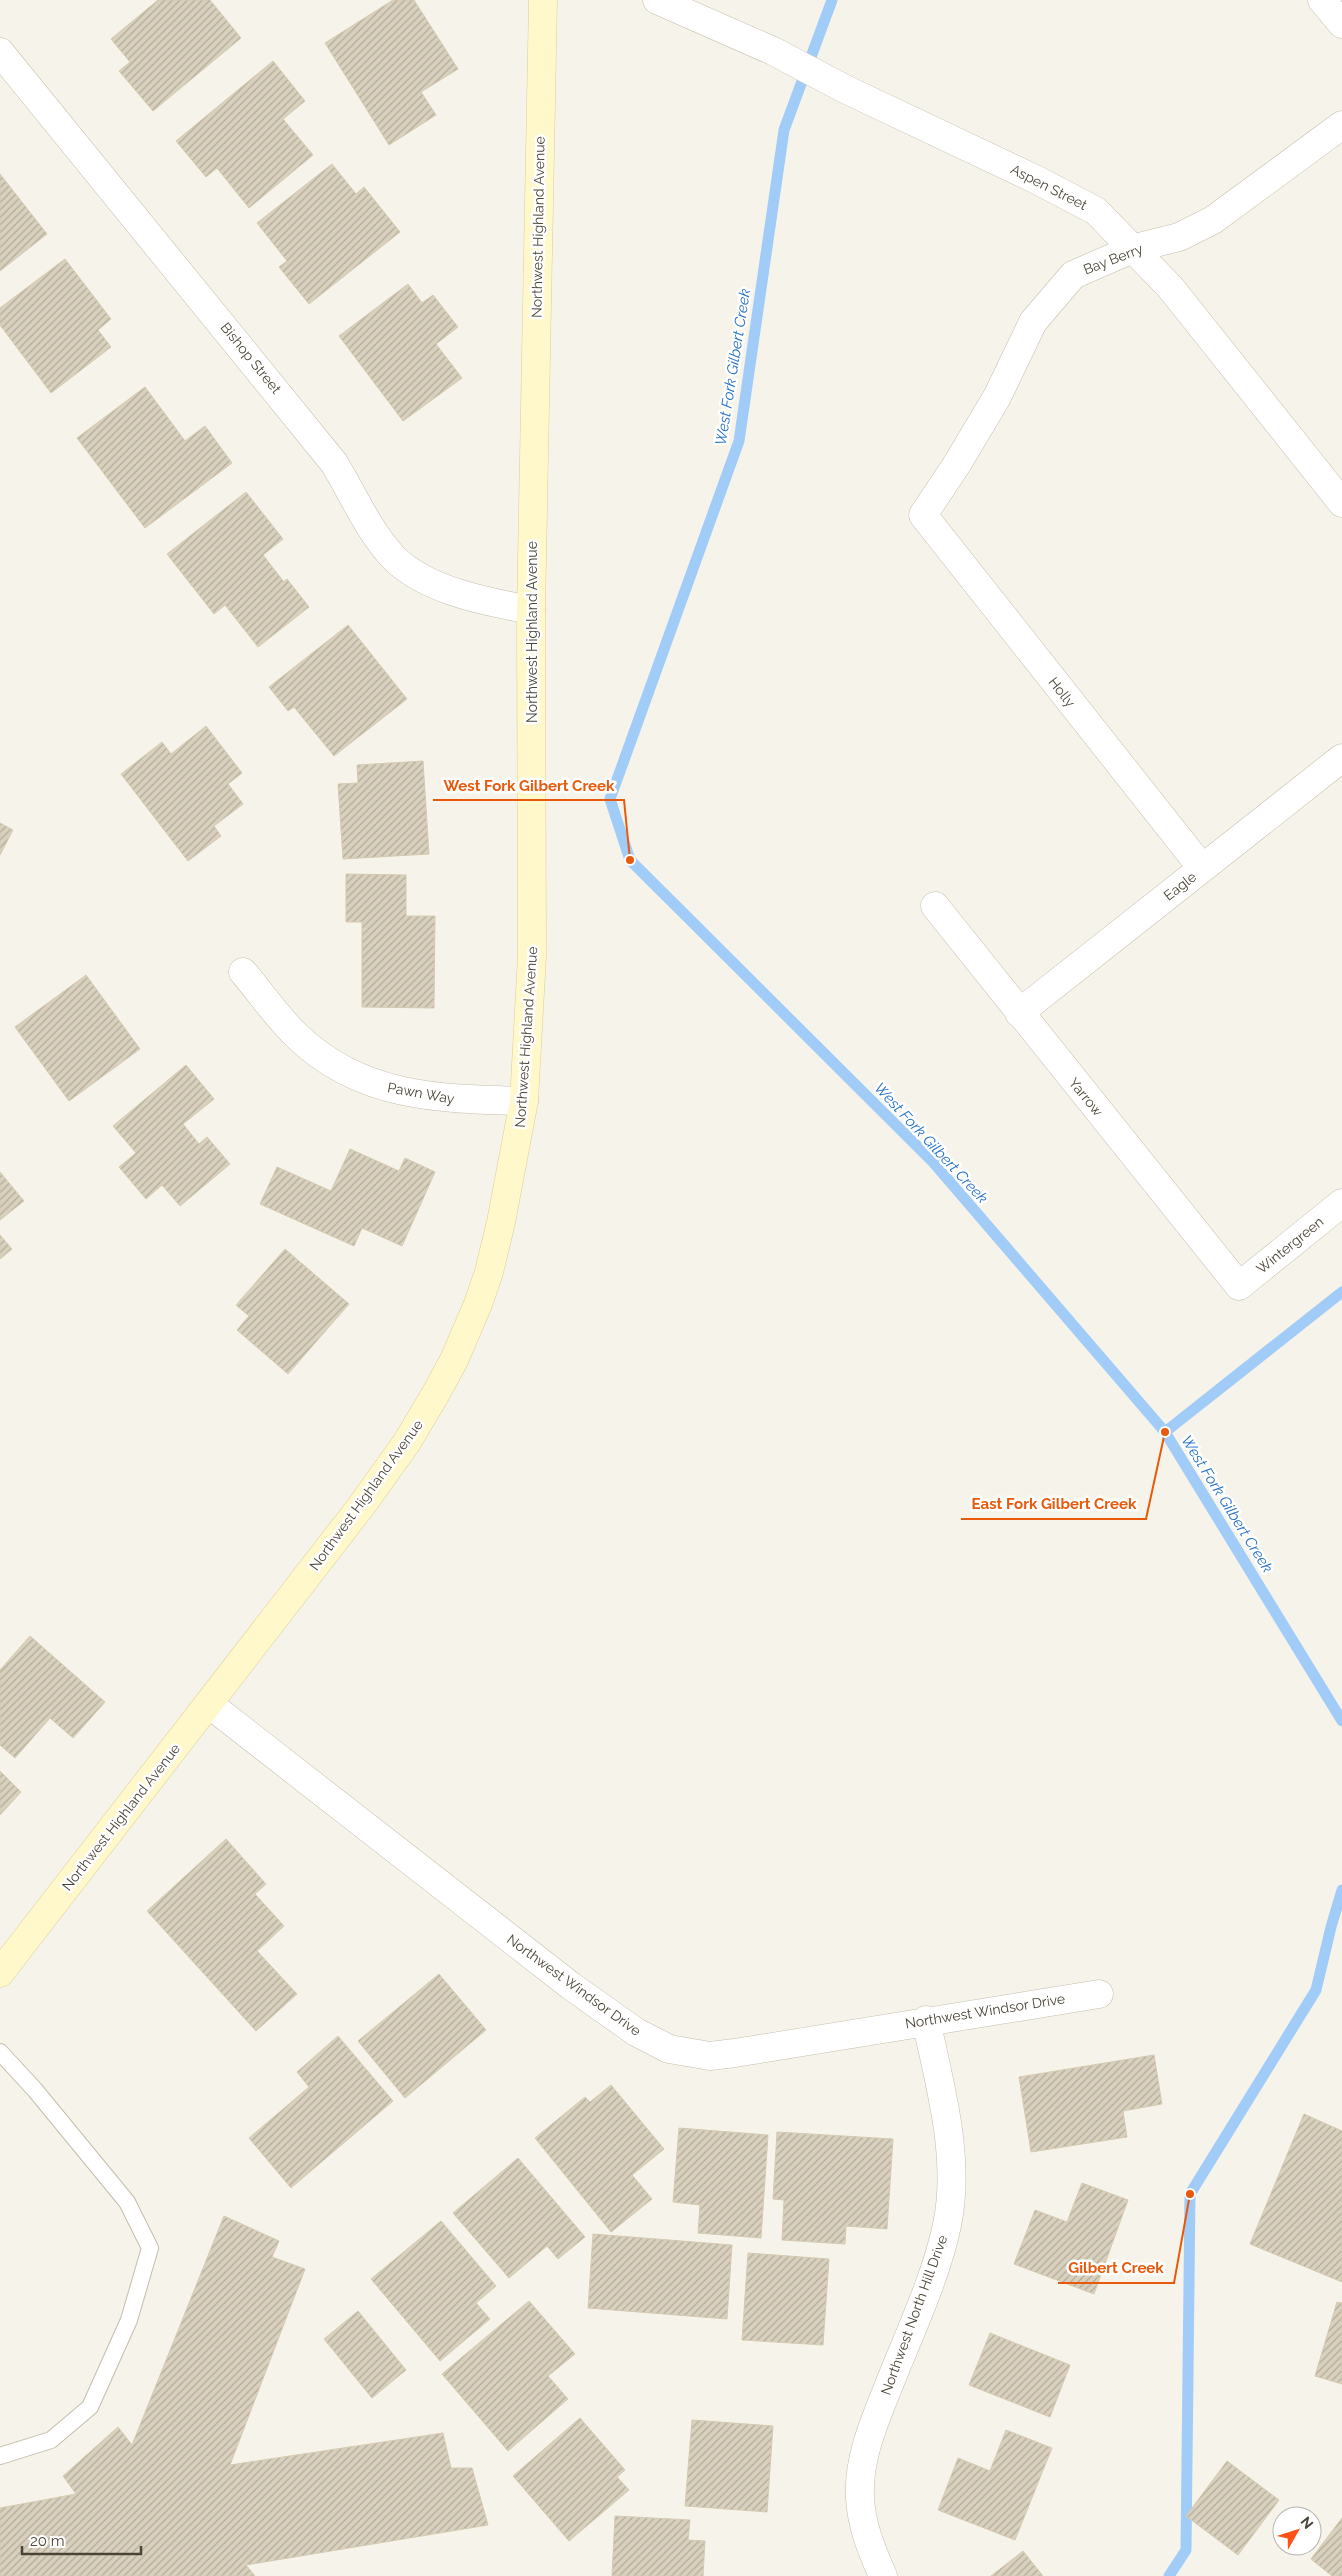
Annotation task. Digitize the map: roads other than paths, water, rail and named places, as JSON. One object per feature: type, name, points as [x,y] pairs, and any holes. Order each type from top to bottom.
[{"type":"main road","name":"Northwest Highland Avenue","points":[[0,1973],[368,1497],[407,1442],[444,1377],[474,1312],[489,1272],[516,1152],[524,1101],[532,956],[532,610],[542,0]]},
{"type":"street","name":"Aspen Street","points":[[657,0],[773,51],[845,89],[1037,180],[1096,211],[1170,287],[1342,503]]},
{"type":"street","points":[[1322,0],[1342,24]]},
{"type":"street","name":"Bishop Street","points":[[0,52],[334,463],[375,534],[395,559],[425,579],[473,600],[532,610]]},
{"type":"street","name":"Bay Berry","points":[[923,515],[958,464],[997,397],[1033,322],[1072,275],[1134,248],[1179,238],[1213,220],[1342,125]]},
{"type":"street","name":"Holly","points":[[923,515],[1202,868]]},
{"type":"street","name":"Eagle","points":[[1019,1013],[1202,868],[1340,765]]},
{"type":"street","name":"Yarrow","points":[[935,906],[1239,1286]]},
{"type":"street","name":"Pawn Way","points":[[243,972],[296,1036],[327,1061],[355,1076],[391,1090],[461,1099],[524,1101]]},
{"type":"street","name":"Wintergreen","points":[[1239,1286],[1342,1203]]},
{"type":"street","name":"Northwest Windsor Drive","points":[[208,1704],[571,1986],[636,2032],[669,2049],[710,2056],[926,2020],[1099,1994]]},
{"type":"street","name":"Northwest North Hill Drive","points":[[883,2576],[868,2542],[860,2496],[866,2444],[930,2277],[947,2225],[952,2186],[949,2128],[926,2020]]},
{"type":"lane","points":[[0,2052],[35,2090],[127,2202],[150,2248],[129,2320],[90,2407],[51,2440],[0,2456]]},
{"type":"waterway","name":"West Fork Gilbert Creek","points":[[832,0],[784,130],[739,441],[610,799],[630,860],[932,1161],[1165,1432],[1342,1721]]},
{"type":"waterway","points":[[1165,1432],[1342,1292]]},
{"type":"waterway","points":[[1169,2576],[1186,2550],[1190,2194],[1316,1990],[1342,1890]]},
{"type":"place","name":"West Fork Gilbert Creek","points":[[630,860]]},
{"type":"place","name":"East Fork Gilbert Creek","points":[[1165,1432]]},
{"type":"place","name":"Gilbert Creek","points":[[1190,2194]]}]
